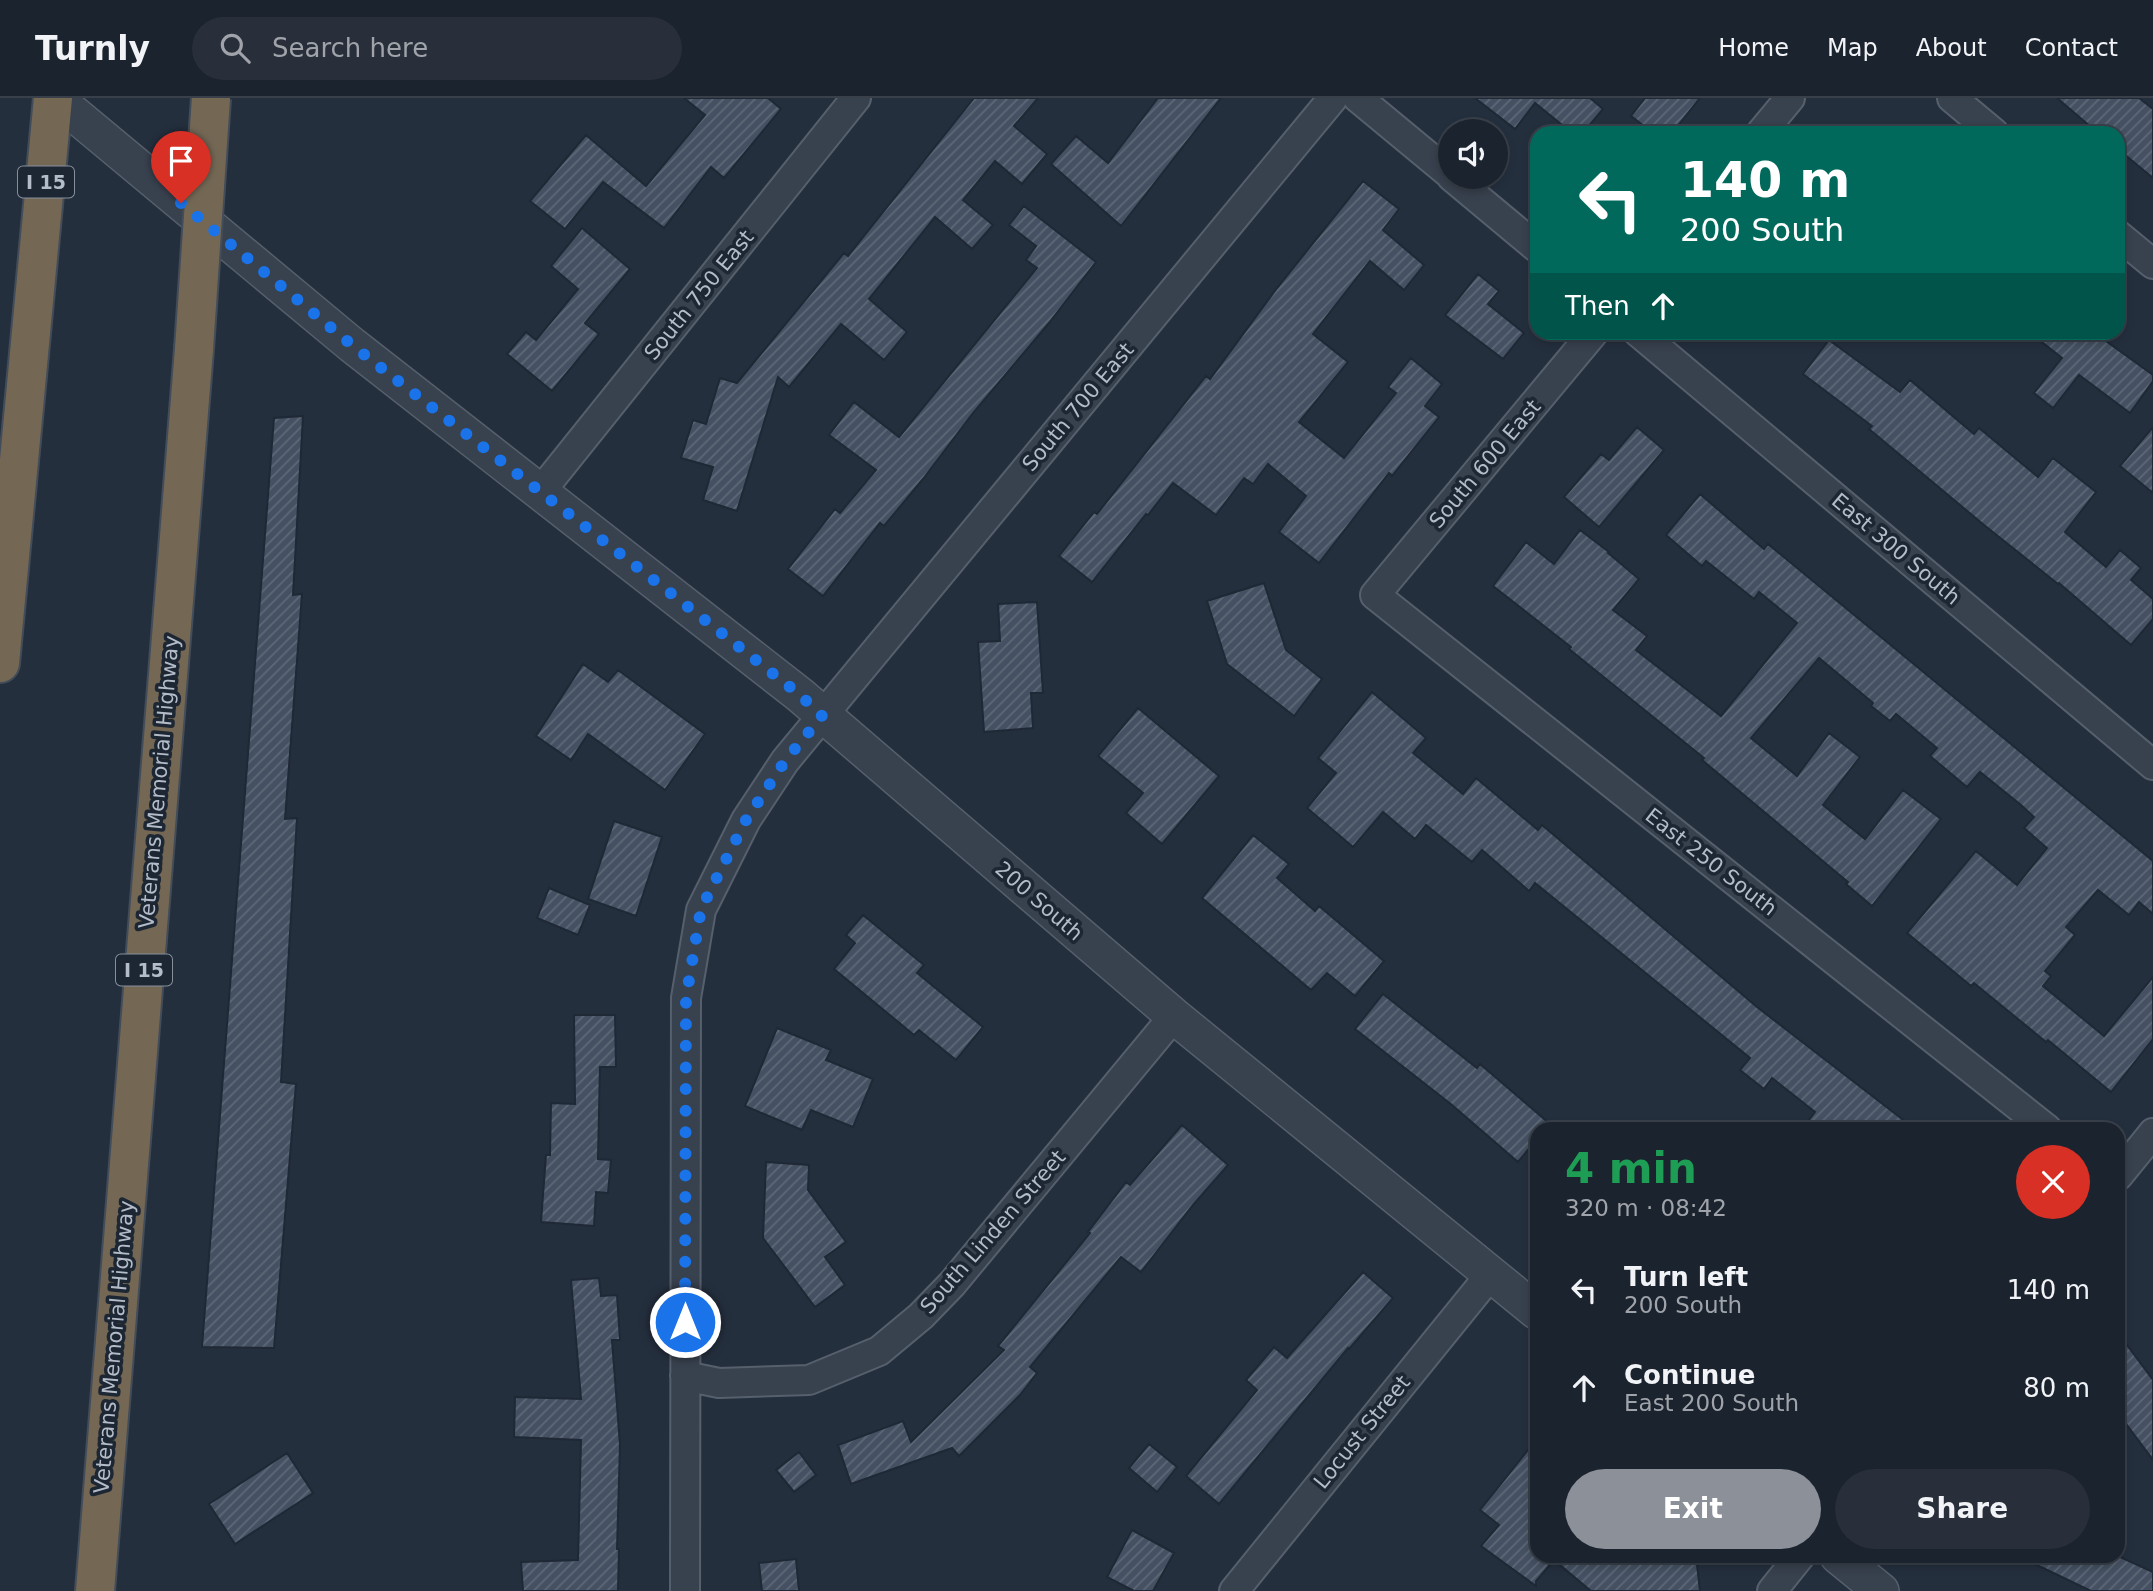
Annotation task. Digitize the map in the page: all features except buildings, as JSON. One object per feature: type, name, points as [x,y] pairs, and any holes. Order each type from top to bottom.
[{"type":"highway","name":"I 15","points":[[0,663],[54,98]]},
{"type":"highway","name":"Veterans Memorial Highway","points":[[95,1591],[194,349],[211,98]]},
{"type":"street","name":"200 South","points":[[54,98],[352,345],[789,686],[1174,1016],[1530,1306]]},
{"type":"street","name":"South 750 East","points":[[541,491],[856,98]]},
{"type":"street","name":"South 700 East","points":[[685,1591],[686,998],[701,909],[746,820],[785,761],[1333,98]]},
{"type":"street","points":[[1358,98],[1438,164]]},
{"type":"street","points":[[1766,126],[1790,98]]},
{"type":"street","points":[[1952,98],[1986,126]]},
{"type":"street","points":[[1467,189],[1530,242]]},
{"type":"street","points":[[2125,241],[2153,264]]},
{"type":"street","name":"South 600 East","points":[[1375,595],[1587,340]]},
{"type":"street","name":"East 300 South","points":[[1648,340],[2153,765]]},
{"type":"street","name":"East 250 South","points":[[1375,595],[2038,1122]]},
{"type":"street","name":"South Linden Street","points":[[685,1376],[719,1383],[809,1380],[879,1351],[921,1316],[952,1284],[1174,1016]]},
{"type":"street","points":[[2125,1167],[2153,1133]]},
{"type":"street","name":"Locust Street","points":[[1234,1591],[1491,1274]]},
{"type":"street","points":[[1772,1591],[1794,1563]]},
{"type":"street","points":[[1847,1563],[1881,1591]]},
{"type":"route","points":[[181,203],[352,345],[705,620],[800,695],[822,716],[785,761],[746,820],[701,909],[686,998],[685,1322]]}]
